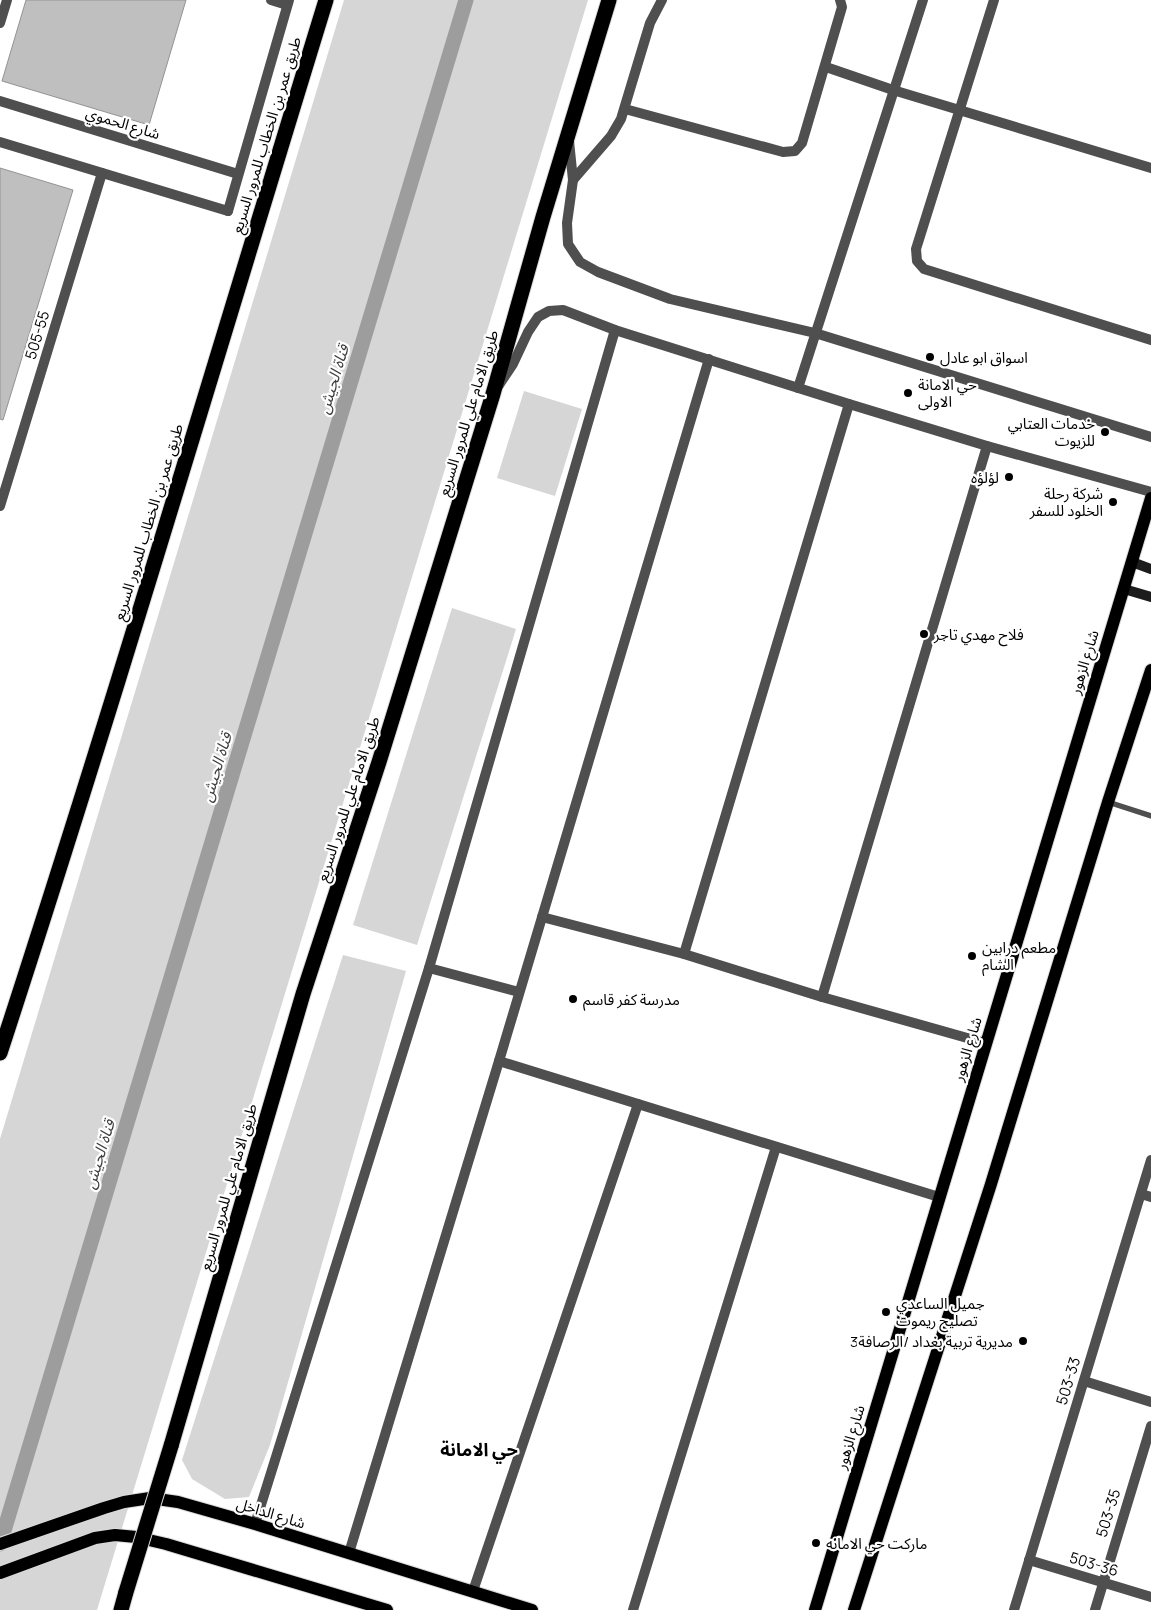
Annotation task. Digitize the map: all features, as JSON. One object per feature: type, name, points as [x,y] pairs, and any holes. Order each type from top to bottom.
[{"type":"highway","name":"طريق عمر بن الخطاب للمرور السريع","points":[[0,1053],[47,909],[326,0]]},
{"type":"highway","name":"طريق الامام علي للمرور السريع","points":[[121,1610],[303,994],[382,752],[493,394],[543,217],[611,0]]},
{"type":"main road","name":"شارع الزهور","points":[[814,1610],[1151,498]]},
{"type":"main road","points":[[1132,562],[1151,569]]},
{"type":"main road","points":[[1124,589],[1151,597]]},
{"type":"main road","points":[[854,1610],[991,1184],[1108,802],[1151,670]]},
{"type":"main road","name":"شارع الداخل","points":[[0,1544],[124,1502],[150,1498],[178,1502],[255,1524],[532,1610]]},
{"type":"main road","points":[[0,1573],[96,1538],[115,1535],[136,1537],[190,1551],[387,1610]]},
{"type":"street","points":[[0,23],[7,0]]},
{"type":"street","points":[[0,142],[228,211],[288,2],[271,0]]},
{"type":"street","points":[[573,180],[611,136],[621,119],[650,23],[662,0]]},
{"type":"street","points":[[625,109],[783,152],[795,151],[802,143],[826,67],[842,7],[840,0]]},
{"type":"street","points":[[798,388],[923,0]]},
{"type":"street","points":[[994,0],[916,249],[917,261],[924,269],[1151,340]]},
{"type":"street","points":[[826,67],[893,90],[1151,168]]},
{"type":"street","name":"شارع الحموي","points":[[0,101],[238,174]]},
{"type":"street","points":[[569,134],[573,180],[566,223],[568,244],[580,262],[598,272],[670,299],[815,333],[1151,437]]},
{"type":"street","name":"505-55","points":[[0,506],[102,173]]},
{"type":"street","points":[[493,394],[513,364],[528,332],[538,317],[549,311],[563,310],[615,330],[849,404],[987,446],[1151,492]]},
{"type":"street","points":[[255,1524],[429,968],[615,330]]},
{"type":"street","points":[[349,1553],[709,360]]},
{"type":"street","points":[[684,954],[849,404]]},
{"type":"street","points":[[822,997],[987,446]]},
{"type":"street","points":[[542,917],[684,954],[822,997],[986,1043]]},
{"type":"street","points":[[429,968],[519,992]]},
{"type":"street","points":[[499,1061],[939,1198]]},
{"type":"street","points":[[473,1591],[638,1104]]},
{"type":"street","points":[[633,1610],[776,1147]]},
{"type":"street","name":"503-33","points":[[1014,1610],[1151,1160]]},
{"type":"street","points":[[1141,1194],[1151,1197]]},
{"type":"street","points":[[1084,1381],[1151,1402]]},
{"type":"street","name":"503-35","points":[[1095,1610],[1151,1426]]},
{"type":"street","name":"503-36","points":[[1029,1560],[1151,1597]]},
{"type":"lane","points":[[1108,802],[1151,816]]},
{"type":"shaded area","points":[[344,0],[588,0],[97,1610],[0,1610],[0,1139]]},
{"type":"shaded area","points":[[524,391],[582,409],[555,496],[497,478]]},
{"type":"shaded area","points":[[452,608],[516,629],[417,945],[353,925]]},
{"type":"shaded area","points":[[343,955],[406,971],[270,1445],[249,1497],[225,1499],[192,1479],[182,1460]]},
{"type":"building","points":[[26,0],[186,0],[149,125],[2,81]]},
{"type":"building","points":[[0,168],[73,190],[3,420],[0,419]]},
{"type":"waterway","name":"قناة الجيش","points":[[0,1544],[466,0]]},
{"type":"place","name":"اسواق ابو عادل","points":[[930,357]]},
{"type":"place","name":"حي الامانة الاولى","points":[[908,393]]},
{"type":"place","name":"خدمات العتابي للزيوت","points":[[1105,432]]},
{"type":"place","name":"لؤلؤه","points":[[1009,477]]},
{"type":"place","name":"شركة رحلة الخلود للسفر","points":[[1113,502]]},
{"type":"place","name":"فلاح مهدي تاجر","points":[[924,634]]},
{"type":"place","name":"مطعم درابين الشام","points":[[972,956]]},
{"type":"place","name":"مدرسة كفر قاسم","points":[[573,999]]},
{"type":"place","name":"جميل الساعدي تصليح ريموت","points":[[886,1312]]},
{"type":"place","name":"مديرية تربية بغداد /الرصافة3","points":[[1023,1341]]},
{"type":"place","name":"ماركت حي الامانه","points":[[816,1543]]},
{"type":"district","name":"حي الامانة","points":[[479,1449]]}]
